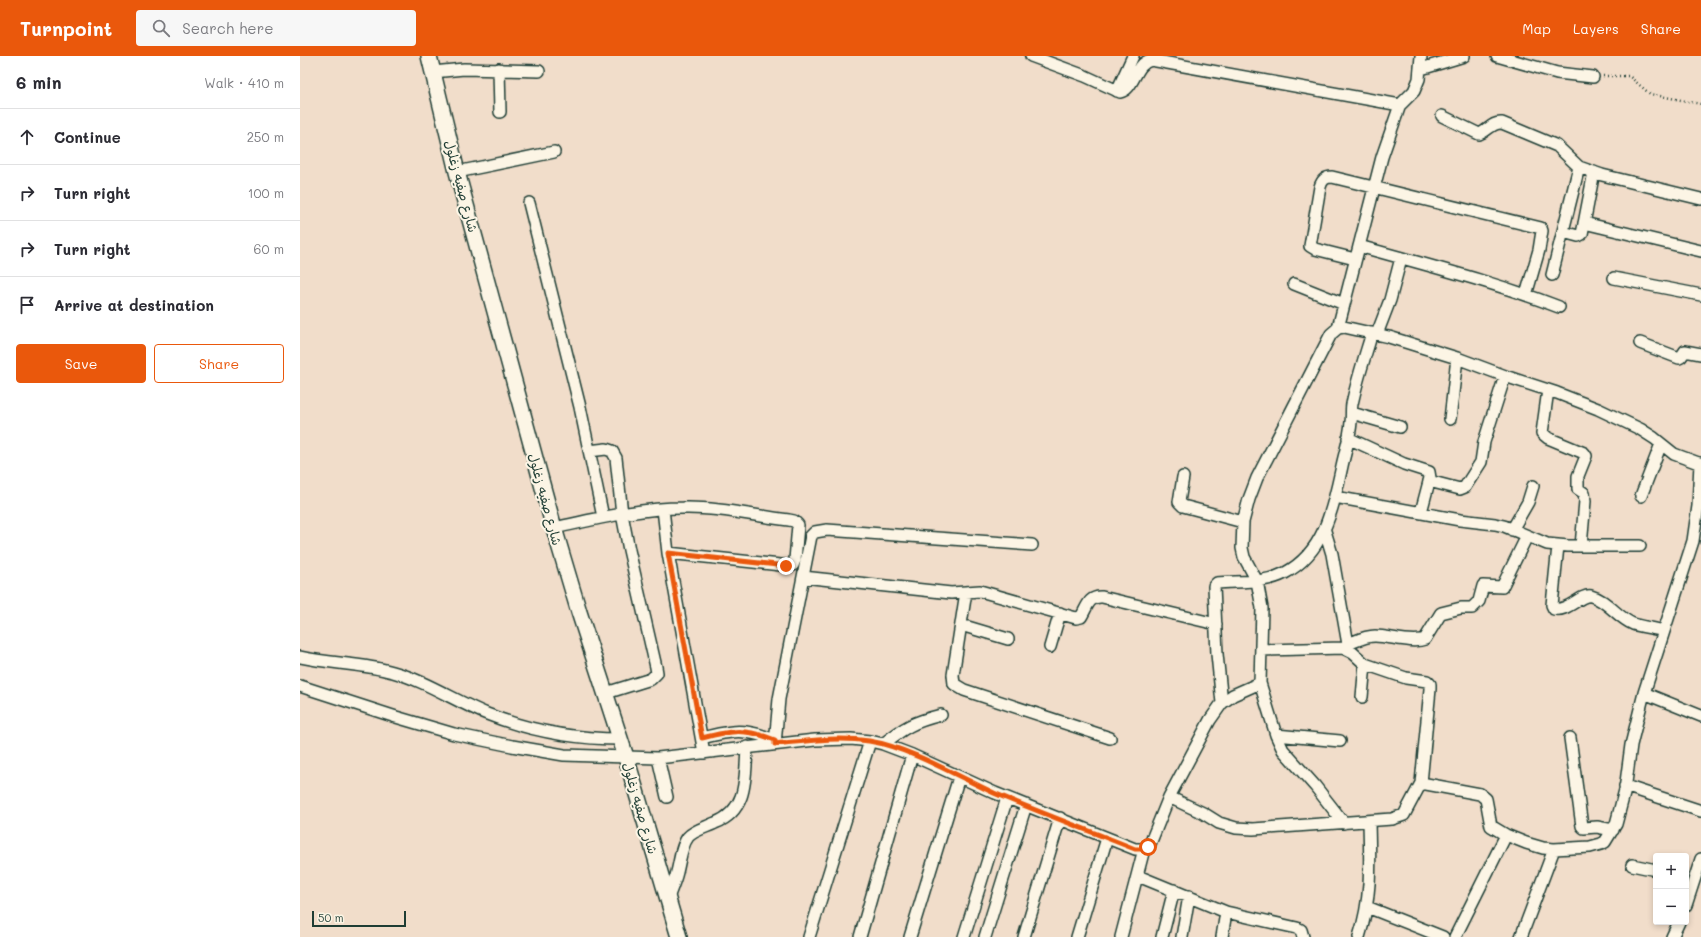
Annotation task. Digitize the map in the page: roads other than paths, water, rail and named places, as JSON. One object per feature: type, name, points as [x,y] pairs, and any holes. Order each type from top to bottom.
[{"type":"street","name":"شارع صفيه زغلول","points":[[429,56],[457,172],[554,528],[579,612],[621,739],[679,937]]},
{"type":"street","points":[[1031,56],[1122,92],[1126,90],[1143,63],[1151,60],[1400,105]]},
{"type":"street","points":[[1117,91],[1133,56]]},
{"type":"street","points":[[1338,328],[1374,187],[1400,105],[1414,91],[1419,79],[1421,56]]},
{"type":"street","points":[[1421,69],[1464,56]]},
{"type":"street","points":[[1497,56],[1562,74],[1593,77]]},
{"type":"street","points":[[433,72],[464,69],[498,69],[539,72]]},
{"type":"street","points":[[498,69],[500,112]]},
{"type":"street","points":[[1442,116],[1479,134],[1485,132],[1493,124],[1502,123],[1557,146],[1579,167],[1701,199]]},
{"type":"street","points":[[457,172],[554,152]]},
{"type":"street","points":[[1552,275],[1579,167]]},
{"type":"street","points":[[1563,232],[1580,236],[1594,172]]},
{"type":"street","points":[[1355,259],[1314,249],[1310,246],[1320,187],[1327,177],[1541,228],[1542,231],[1539,250],[1526,294]]},
{"type":"street","points":[[529,203],[580,407],[603,517]]},
{"type":"street","points":[[1584,223],[1701,251]]},
{"type":"street","points":[[1359,246],[1526,294],[1559,307]]},
{"type":"street","points":[[1222,703],[1217,654],[1214,584],[1258,581],[1275,577],[1286,572],[1302,561],[1311,552],[1325,531],[1335,497],[1348,438],[1352,405],[1375,334],[1390,300],[1401,258]]},
{"type":"street","points":[[1614,278],[1701,295]]},
{"type":"street","points":[[1294,284],[1344,304]]},
{"type":"street","points":[[1344,823],[1315,786],[1283,750],[1276,735],[1260,683],[1262,608],[1258,581],[1244,557],[1242,548],[1243,522],[1249,499],[1269,453],[1327,341],[1331,334],[1338,328],[1344,327],[1375,334],[1457,358],[1548,390],[1598,409],[1640,429],[1674,454],[1700,464],[1696,526],[1685,566],[1644,693],[1631,745],[1625,786],[1616,824],[1605,842],[1590,847],[1554,849],[1532,845],[1506,836],[1491,826],[1486,799],[1480,794],[1422,783]]},
{"type":"street","points":[[1640,343],[1679,358],[1685,351],[1701,354]]},
{"type":"street","points":[[1450,419],[1457,358]]},
{"type":"street","points":[[1429,481],[1460,489],[1465,487],[1481,462],[1484,442],[1505,376]]},
{"type":"street","points":[[1548,390],[1542,433],[1548,438],[1584,453],[1586,456],[1578,476],[1578,489],[1584,493],[1585,501],[1581,546]]},
{"type":"street","points":[[1352,413],[1400,427]]},
{"type":"street","points":[[1348,438],[1404,464],[1427,471],[1430,474],[1421,512]]},
{"type":"street","points":[[1641,496],[1661,444]]},
{"type":"street","points":[[589,451],[606,449],[615,454],[622,514],[657,673],[651,679],[606,693]]},
{"type":"street","points":[[1183,477],[1179,502],[1183,506],[1243,522]]},
{"type":"street","points":[[1512,530],[1528,502],[1533,486]]},
{"type":"street","points":[[1335,497],[1460,520],[1495,524],[1547,544],[1558,546],[1640,546]]},
{"type":"street","points":[[554,528],[622,514],[663,509],[703,509],[789,520],[796,523],[799,529],[795,560],[790,566],[668,553]]},
{"type":"street","points":[[663,509],[668,553],[704,753]]},
{"type":"street","points":[[775,742],[779,699],[811,536],[815,532],[820,530],[1032,545]]},
{"type":"street","points":[[1169,797],[1203,813],[1219,823],[1236,828],[1252,829],[1369,822],[1392,819],[1404,815],[1422,783],[1430,684],[1427,681],[1406,678],[1365,664],[1348,647],[1332,554],[1325,531]]},
{"type":"street","points":[[1261,650],[1343,648],[1348,647],[1364,638],[1374,636],[1414,640],[1425,639],[1441,613],[1451,610],[1472,608],[1479,601],[1484,586],[1502,587],[1527,536]]},
{"type":"street","points":[[1558,546],[1552,605],[1554,609],[1559,610],[1577,602],[1585,596],[1590,596],[1597,598],[1634,624],[1664,630]]},
{"type":"street","points":[[803,577],[951,593],[980,591],[1079,618],[1091,600],[1095,597],[1102,597],[1216,624]]},
{"type":"street","points":[[966,592],[953,675],[954,684],[958,687],[1110,738]]},
{"type":"street","points":[[1050,646],[1060,613]]},
{"type":"street","points":[[961,625],[1008,639]]},
{"type":"street","points":[[300,657],[351,663],[394,672],[443,692],[487,714],[535,730],[593,739],[621,739]]},
{"type":"street","points":[[1362,697],[1365,664]]},
{"type":"street","points":[[1121,937],[1144,849],[1150,844],[1169,797],[1210,720],[1222,703],[1233,695],[1260,683]]},
{"type":"street","points":[[300,686],[454,734],[564,755],[658,758],[747,748],[775,742],[851,739],[870,741],[883,744],[912,755],[1007,798],[1107,838],[1135,849],[1144,849]]},
{"type":"street","points":[[1644,693],[1701,716]]},
{"type":"street","points":[[883,744],[904,728],[917,721],[941,715]]},
{"type":"street","points":[[702,738],[740,731],[759,734],[775,742]]},
{"type":"street","points":[[1276,735],[1340,741]]},
{"type":"street","points":[[1570,738],[1582,826],[1584,828],[1597,827],[1613,830]]},
{"type":"street","points":[[809,937],[870,741]]},
{"type":"street","points":[[668,898],[676,876],[684,844],[689,836],[719,822],[731,814],[738,806],[744,783],[747,748]]},
{"type":"street","points":[[860,937],[912,755]]},
{"type":"street","points":[[658,758],[667,797]]},
{"type":"street","points":[[910,937],[959,777]]},
{"type":"street","points":[[1625,786],[1701,811]]},
{"type":"street","points":[[964,937],[1007,798]]},
{"type":"street","points":[[985,937],[1026,805]]},
{"type":"street","points":[[1024,937],[1060,818]]},
{"type":"street","points":[[1359,937],[1367,907],[1370,888],[1369,822]]},
{"type":"street","points":[[1456,937],[1506,836]]},
{"type":"street","points":[[1077,937],[1107,838]]},
{"type":"street","points":[[1520,937],[1554,849]]},
{"type":"street","points":[[1688,889],[1690,877],[1701,859]]},
{"type":"street","points":[[1632,865],[1653,869]]},
{"type":"street","points":[[1138,876],[1226,912],[1297,928],[1301,930],[1303,937]]},
{"type":"street","points":[[1162,937],[1174,890]]},
{"type":"street","points":[[1182,937],[1189,896]]},
{"type":"street","points":[[1367,907],[1443,937]]},
{"type":"street","points":[[1222,937],[1226,912]]},
{"type":"street","points":[[1672,937],[1678,925]]}]
